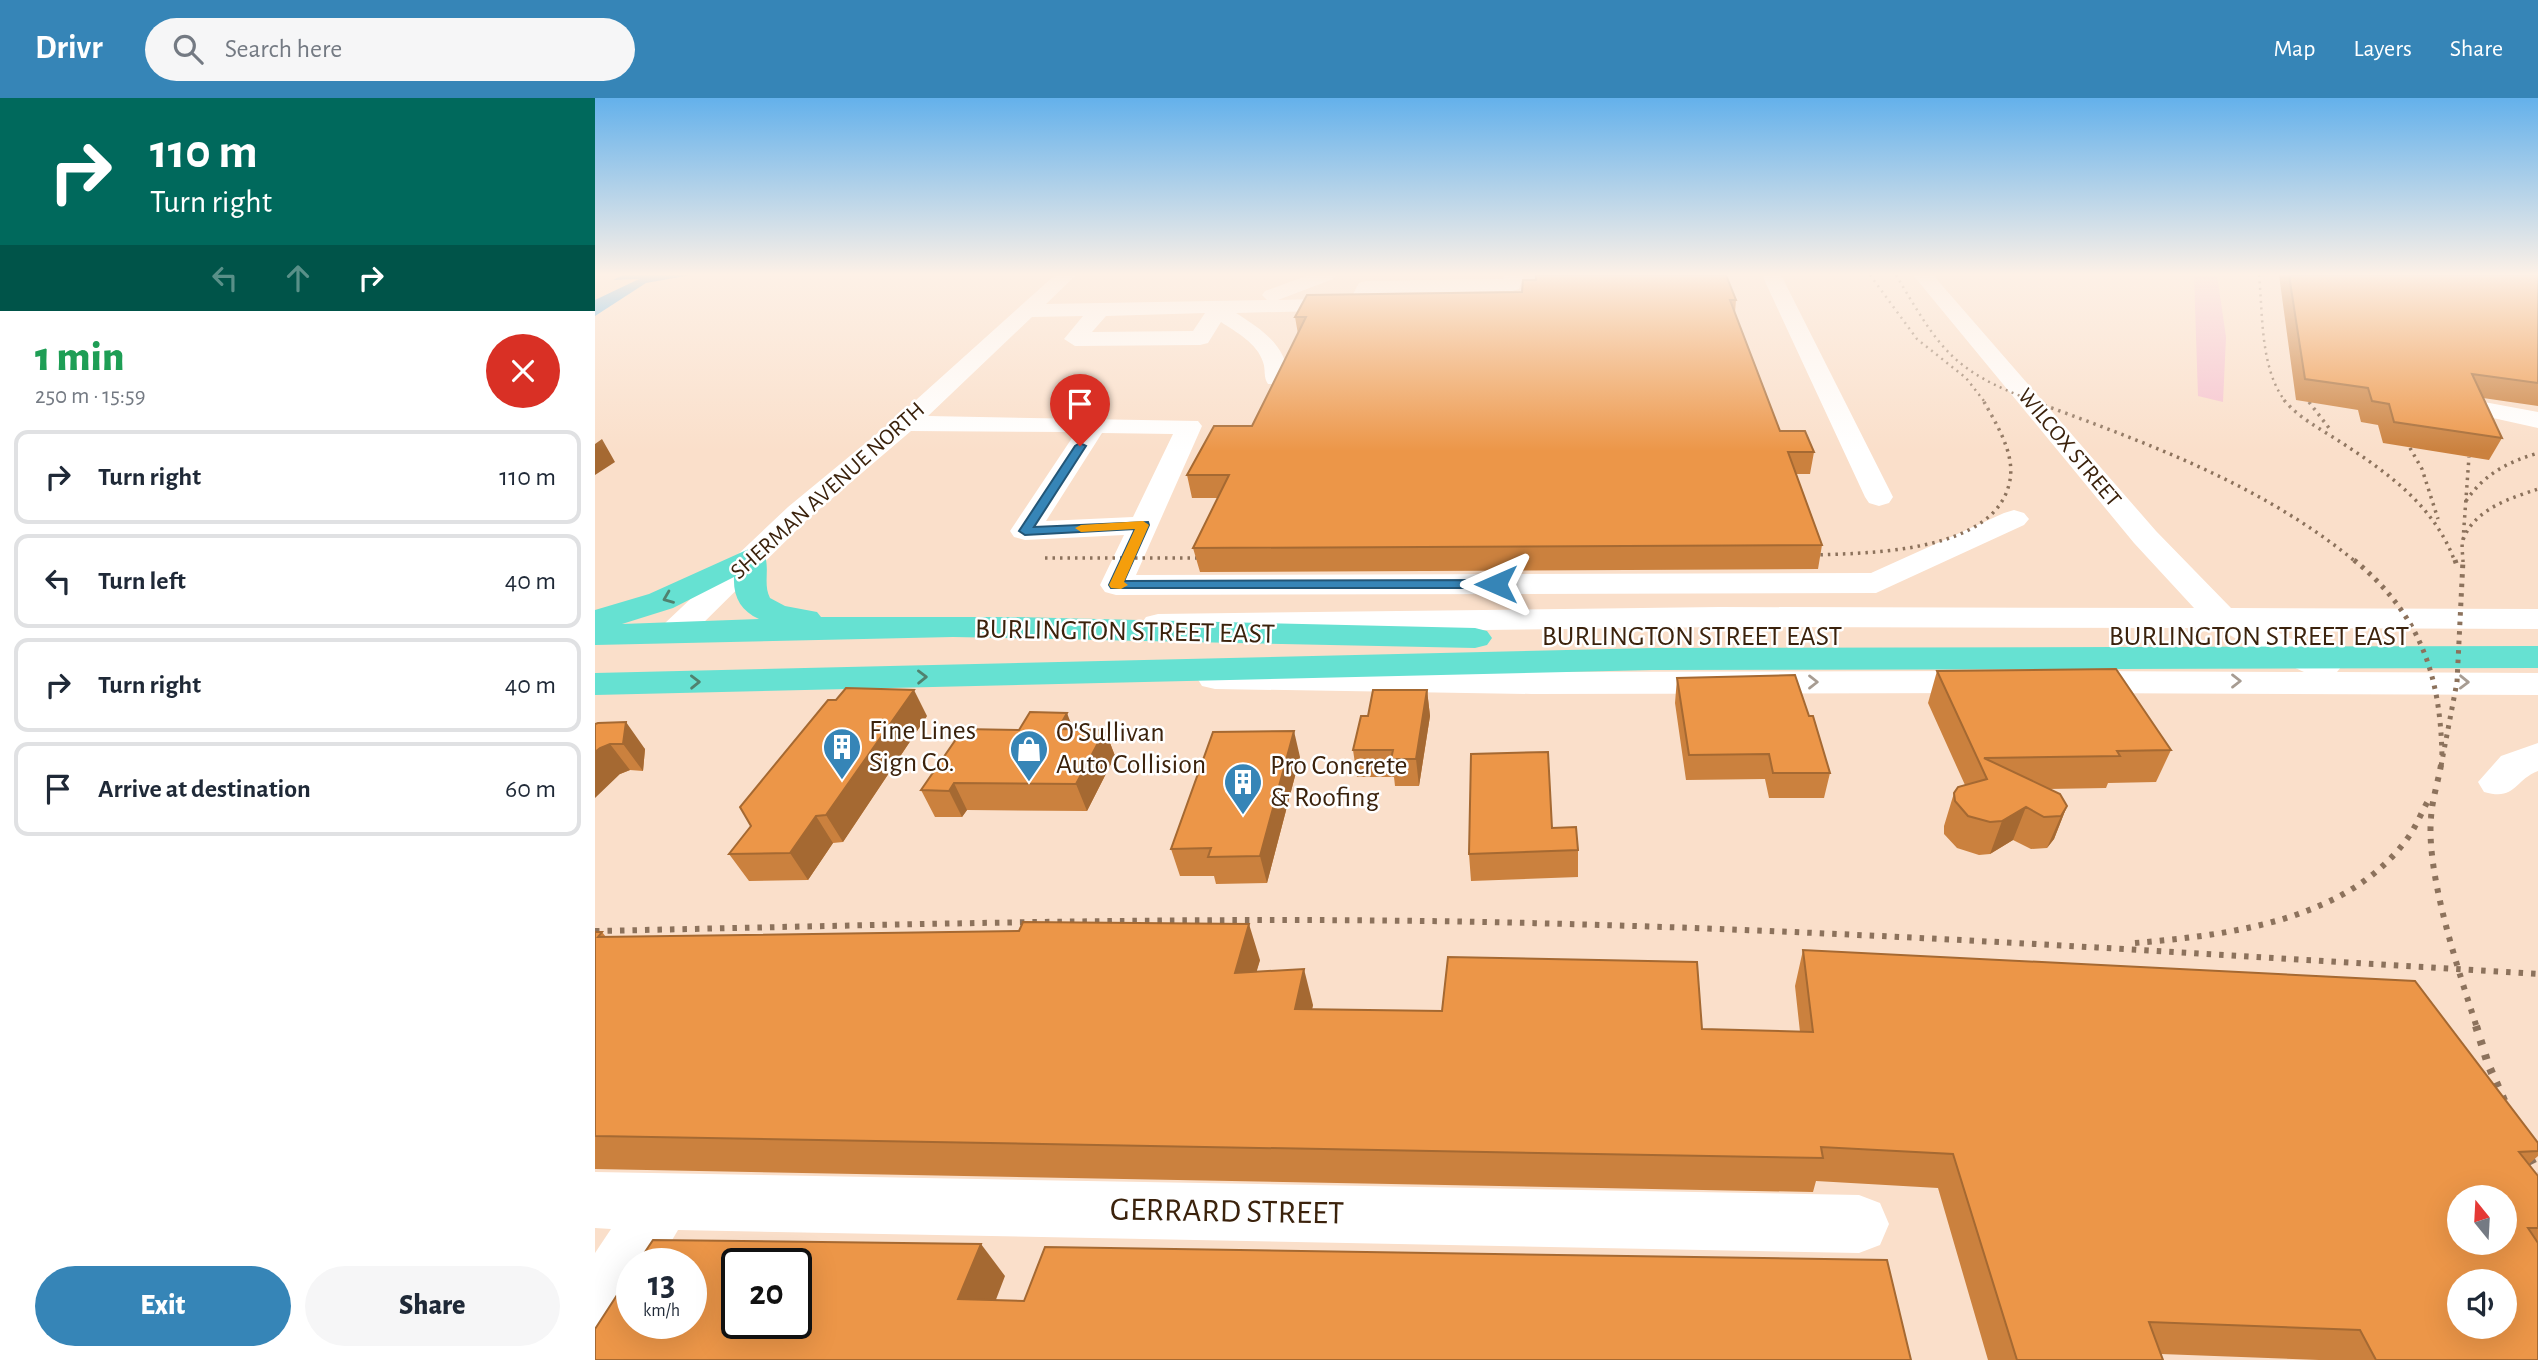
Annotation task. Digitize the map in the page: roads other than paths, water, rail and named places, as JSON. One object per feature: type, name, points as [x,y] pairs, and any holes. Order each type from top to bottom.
[{"type":"main road","points":[[595,621],[661,601],[751,557],[751,591],[758,604],[780,615],[877,628]]},
{"type":"main road","name":"BURLINGTON STREET EAST","points":[[595,635],[877,628],[1072,628],[1232,636],[2538,657]]},
{"type":"main road","name":"SHERMAN AVENUE NORTH","points":[[595,713],[611,683],[676,631]]},
{"type":"main road","name":"BURLINGTON STREET EAST","points":[[611,683],[1550,661],[1905,647],[2538,636]]},
{"type":"street","name":"SHERMAN AVENUE NORTH","points":[[676,631],[798,513],[905,423],[1002,334]]},
{"type":"street","points":[[1079,334],[1075,339],[1200,338],[1202,334]]},
{"type":"street","points":[[1118,339],[1122,334]]},
{"type":"street","points":[[1160,338],[1163,334]]},
{"type":"street","points":[[1248,334],[1269,350],[1276,360],[1276,379]]},
{"type":"street","points":[[1800,334],[1879,497]]},
{"type":"street","name":"WILCOX STREET","points":[[1973,334],[2145,537],[2220,617]]},
{"type":"street","points":[[2484,409],[2538,420]]},
{"type":"street","points":[[905,423],[1189,426],[1116,585],[1876,583],[2014,519]]},
{"type":"street","points":[[1094,425],[1025,531],[1143,525]]},
{"type":"street","points":[[2123,617],[2162,593],[2176,569]]},
{"type":"street","points":[[1072,628],[1228,621],[2123,617],[2538,620]]},
{"type":"street","points":[[2220,617],[2272,645],[2369,681]]},
{"type":"street","points":[[2165,682],[2196,669],[2218,645],[2220,617]]},
{"type":"street","name":"BURLINGTON STREET EAST","points":[[1010,675],[1532,683],[2369,681],[2538,684]]},
{"type":"street","points":[[2498,782],[2515,765],[2538,756]]},
{"type":"street","name":"GERRARD STREET","points":[[595,1200],[1859,1224]]},
{"type":"street","points":[[595,1309],[663,1201]]},
{"type":"railway","points":[[1913,334],[1966,378],[1984,401]]},
{"type":"railway","points":[[1933,334],[1950,354],[1983,379],[2034,401]]},
{"type":"railway","points":[[2263,334],[2271,373],[2285,401]]},
{"type":"railway","points":[[1813,555],[1866,553],[1928,544],[1957,535],[1982,522],[2000,504],[2010,480],[2011,469],[2003,438],[1983,400]]},
{"type":"railway","points":[[2030,400],[2158,449],[2241,487],[2281,509],[2356,562]]},
{"type":"railway","points":[[2284,400],[2302,417],[2372,464],[2406,491],[2434,523],[2455,562]]},
{"type":"railway","points":[[2309,402],[2329,428]]},
{"type":"railway","points":[[2410,448],[2422,469],[2438,519]]},
{"type":"railway","points":[[2466,501],[2481,483],[2497,470],[2538,453]]},
{"type":"railway","points":[[2463,540],[2469,457]]},
{"type":"railway","points":[[2463,540],[2476,520],[2494,506],[2538,489]]},
{"type":"railway","points":[[2463,540],[2463,561]]},
{"type":"railway","points":[[1045,558],[1206,558]]},
{"type":"railway","points":[[2354,560],[2395,602],[2411,625],[2422,648],[2437,700],[2442,759]]},
{"type":"railway","points":[[2455,560],[2458,569]]},
{"type":"railway","points":[[2441,766],[2457,682],[2463,561]]},
{"type":"railway","points":[[2441,765],[2431,818],[2431,841],[2445,923],[2459,969]]},
{"type":"railway","points":[[2135,943],[2247,928],[2284,919],[2319,906],[2352,889],[2382,867],[2407,839],[2428,801]]},
{"type":"railway","points":[[595,931],[1151,921],[1484,922],[1880,936],[2459,969]]},
{"type":"railway","points":[[2459,969],[2538,974]]},
{"type":"railway","points":[[2459,969],[2477,1028]]},
{"type":"railway","points":[[2476,1026],[2488,1064],[2510,1114]]},
{"type":"railway","points":[[2524,1146],[2538,1173]]},
{"type":"place","name":"Fine Lines Sign Co.","points":[[842,781]]},
{"type":"place","name":"O'Sullivan Auto Collision","points":[[1029,783]]},
{"type":"place","name":"Pro Concrete & Roofing","points":[[1243,816]]}]
